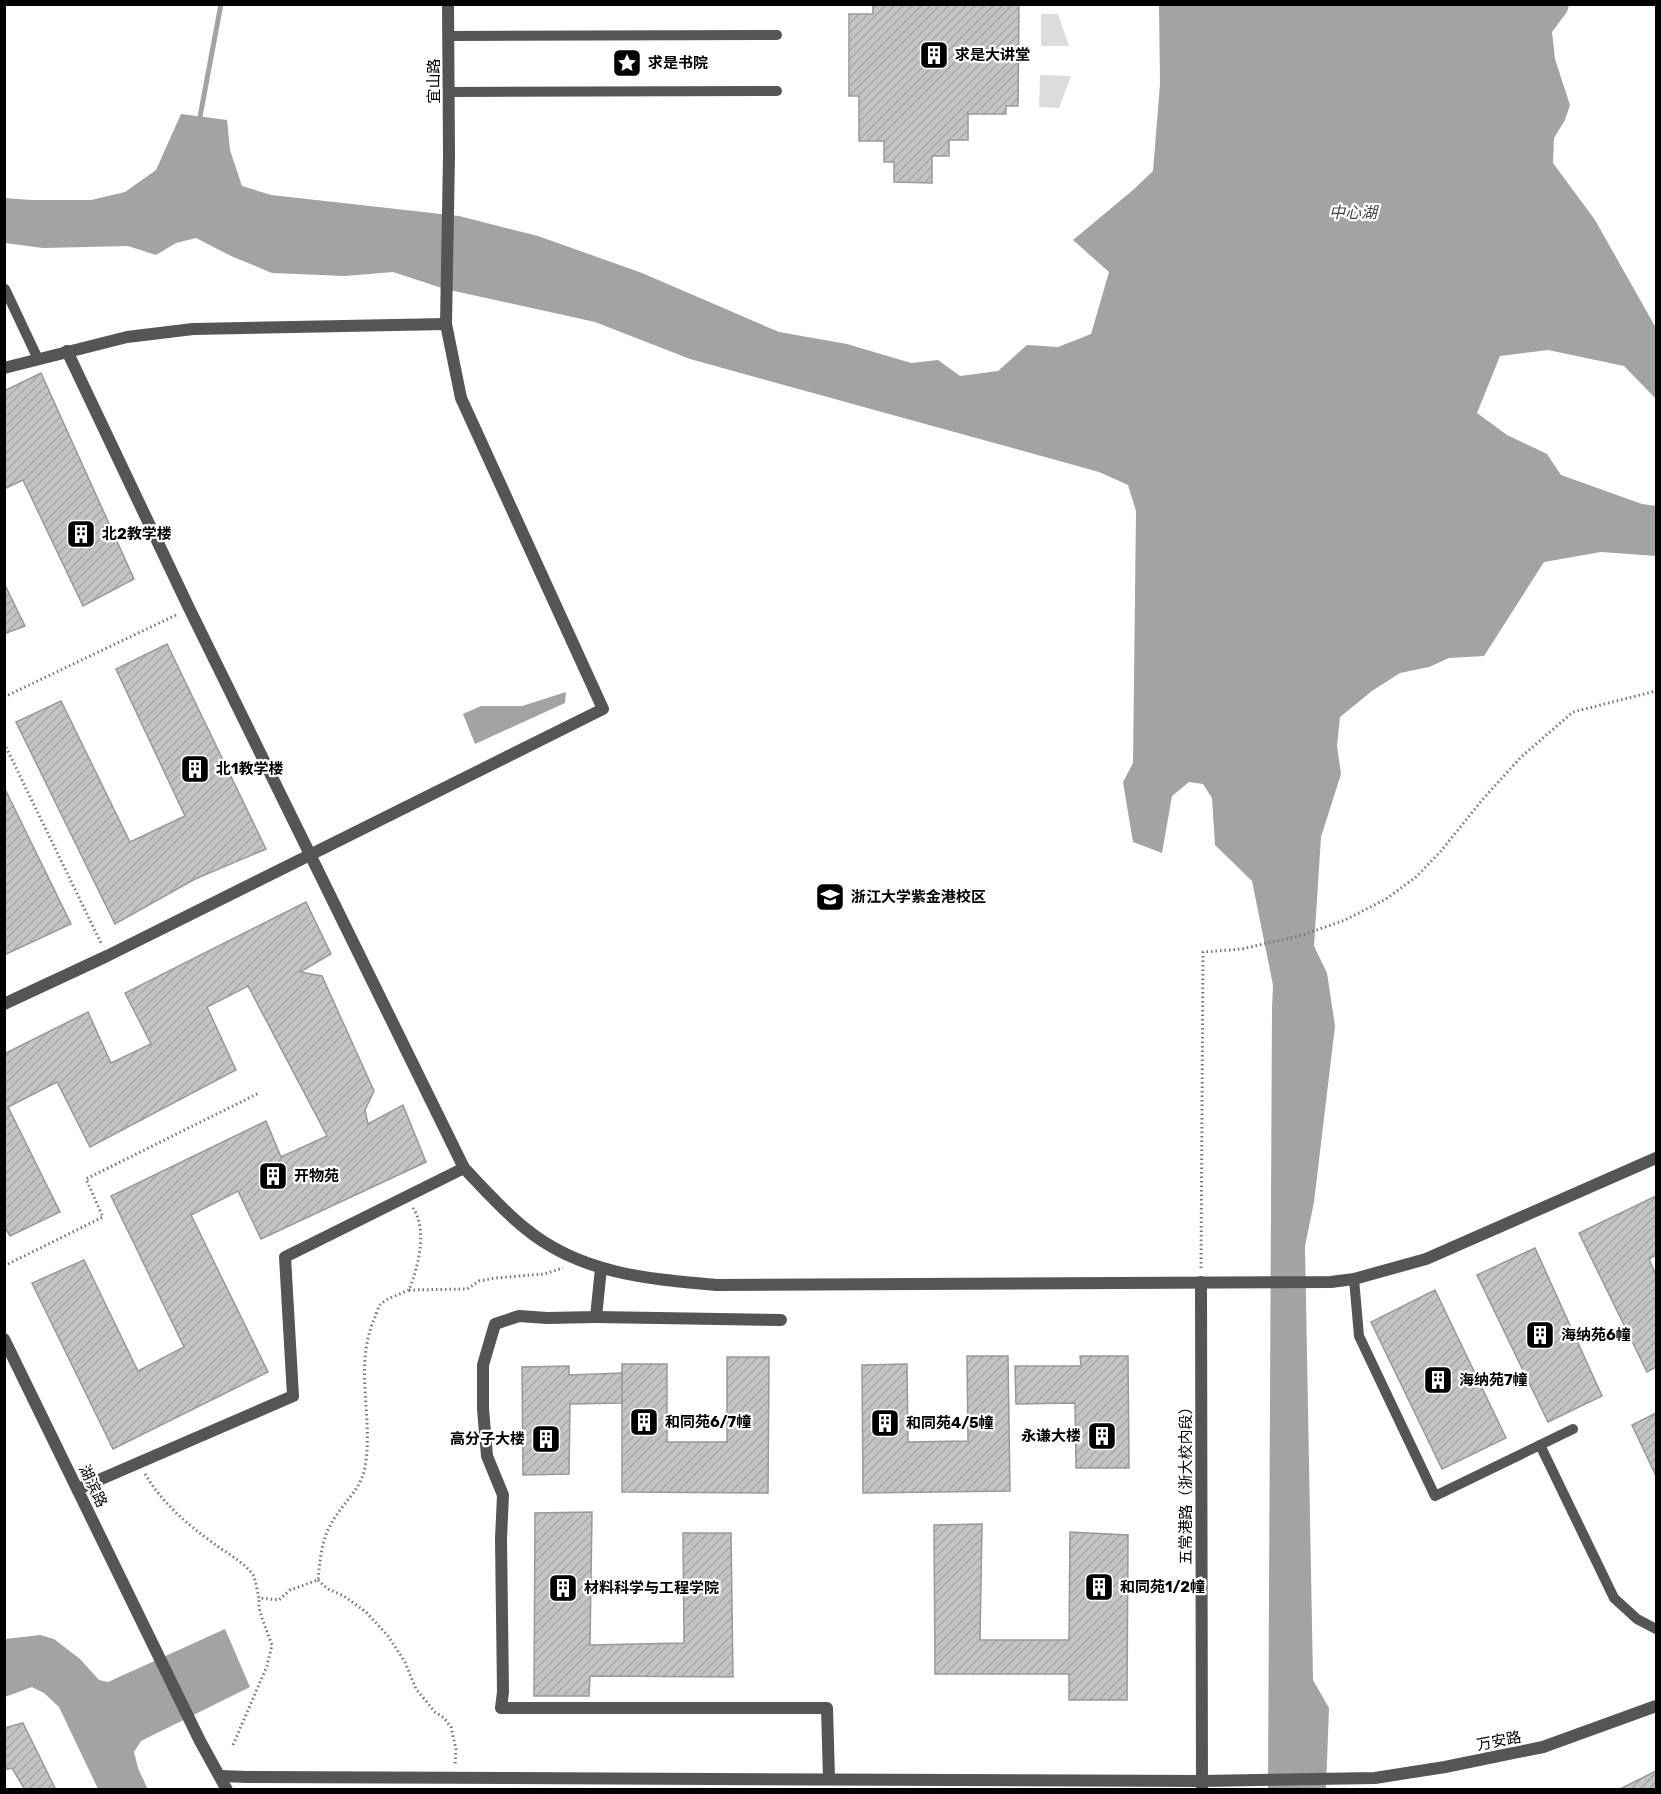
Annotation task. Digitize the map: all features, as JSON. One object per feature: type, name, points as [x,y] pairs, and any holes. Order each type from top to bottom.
[{"type":"street","name":"宜山路","points":[[311,855],[603,709],[461,398],[446,318],[449,156],[448,4]]},
{"type":"street","points":[[4,368],[127,337],[193,329],[446,318]]},
{"type":"street","points":[[67,351],[189,609],[464,1168],[526,1230],[557,1249],[580,1260],[622,1274],[716,1285],[1331,1282],[1353,1279],[1426,1259],[1656,1158]]},
{"type":"street","points":[[4,1004],[311,855]]},
{"type":"street","points":[[78,1490],[293,1396],[285,1257],[464,1168]]},
{"type":"street","points":[[596,1317],[601,1268]]},
{"type":"street","name":"五常港路（浙大校内段）","points":[[1201,1282],[1202,1785]]},
{"type":"street","points":[[781,1320],[519,1316],[495,1324],[483,1365],[483,1409],[487,1456],[503,1495],[501,1539],[503,1692],[501,1708],[827,1708],[829,1779]]},
{"type":"street","name":"湖滨路","points":[[4,1339],[200,1741],[220,1776]]},
{"type":"street","name":"万安路","points":[[220,1776],[829,1779],[1202,1785],[1262,1780],[1341,1779],[1376,1784],[1444,1767],[1543,1747],[1656,1706]]},
{"type":"street","points":[[220,1776],[227,1790]]},
{"type":"lane","points":[[448,36],[777,35]]},
{"type":"lane","points":[[449,92],[777,92]]},
{"type":"lane","points":[[5,289],[38,359]]},
{"type":"lane","points":[[1353,1279],[1359,1336],[1435,1496],[1573,1429]]},
{"type":"lane","points":[[1540,1445],[1614,1598],[1637,1619],[1656,1629]]},
{"type":"path","points":[[4,697],[189,609]]},
{"type":"path","points":[[1201,1282],[1203,952],[1242,949],[1279,942],[1345,920],[1386,899],[1416,877],[1521,757],[1573,712],[1656,692]]},
{"type":"path","points":[[4,743],[107,956]]},
{"type":"path","points":[[4,1266],[103,1217],[86,1179],[259,1093]]},
{"type":"path","points":[[405,1197],[416,1213],[421,1239],[416,1273],[409,1290]]},
{"type":"path","points":[[318,1580],[324,1541],[329,1527],[357,1489],[365,1469],[368,1418],[364,1391],[368,1333],[380,1305],[409,1290],[467,1289],[479,1281],[555,1272],[580,1260]]},
{"type":"path","points":[[139,1463],[160,1497],[179,1517],[213,1544],[234,1557],[253,1576],[259,1598],[259,1608],[272,1645],[267,1666],[233,1745]]},
{"type":"path","points":[[259,1598],[279,1600],[290,1590],[318,1580]]},
{"type":"path","points":[[318,1580],[327,1589],[344,1596],[366,1612],[388,1636],[405,1662],[416,1689],[451,1727],[456,1749],[455,1777]]},
{"type":"shaded area","points":[[1041,14],[1058,14],[1069,46],[1041,46]]},
{"type":"shaded area","points":[[1040,75],[1071,76],[1059,108],[1039,107]]},
{"type":"water","name":"中心湖","points":[[1159,5],[1569,5],[1567,12],[1552,32],[1555,59],[1570,105],[1565,120],[1554,138],[1553,163],[1595,220],[1656,328],[1656,399],[1624,366],[1548,350],[1500,356],[1477,413],[1507,435],[1547,454],[1561,475],[1642,504],[1656,506],[1656,556],[1601,552],[1544,562],[1484,656],[1449,658],[1429,667],[1400,673],[1372,691],[1340,717],[1337,746],[1341,774],[1321,837],[1314,946],[1327,973],[1335,1026],[1314,1202],[1305,1246],[1313,1680],[1329,1708],[1326,1789],[1268,1789],[1273,985],[1252,881],[1215,845],[1212,798],[1203,784],[1189,782],[1172,796],[1162,853],[1133,842],[1123,782],[1133,763],[1136,511],[1128,485],[1099,472],[690,359],[595,322],[445,289],[393,272],[345,276],[272,273],[196,238],[176,243],[156,255],[128,246],[43,248],[5,243],[5,198],[91,200],[125,192],[156,170],[181,114],[227,120],[230,150],[242,186],[271,195],[459,216],[538,236],[642,273],[779,332],[847,344],[911,363],[938,360],[960,376],[998,371],[1027,345],[1058,347],[1091,334],[1109,272],[1073,240],[1153,171],[1160,84]]},
{"type":"water","points":[[566,692],[565,703],[475,744],[463,714],[481,706],[522,706]]},
{"type":"water","points":[[225,1629],[250,1687],[141,1741],[134,1752],[148,1790],[98,1789],[59,1707],[44,1693],[32,1687],[5,1697],[5,1639],[40,1635],[54,1639],[80,1659],[99,1680],[108,1682]]},
{"type":"building","name":"求是大讲堂","points":[[873,4],[1019,4],[1018,106],[1006,106],[1006,114],[968,114],[968,140],[949,140],[949,156],[932,156],[932,183],[894,182],[894,162],[884,162],[884,141],[859,141],[859,96],[849,96],[849,14],[873,14]]},
{"type":"building","name":"北2教学楼","points":[[41,373],[134,579],[83,606],[23,480],[4,489],[4,391]]},
{"type":"building","points":[[4,583],[25,626],[4,634]]},
{"type":"building","name":"北1教学楼","points":[[167,644],[266,849],[195,879],[115,924],[16,722],[61,701],[130,842],[185,816],[116,669]]},
{"type":"building","points":[[4,787],[71,924],[4,955]]},
{"type":"building","name":"开物苑","points":[[306,902],[331,954],[300,972],[322,976],[374,1091],[365,1110],[368,1124],[403,1105],[426,1162],[261,1239],[238,1191],[191,1215],[268,1372],[113,1449],[32,1283],[84,1260],[138,1371],[184,1347],[111,1196],[266,1121],[281,1157],[327,1136],[248,986],[207,1007],[236,1070],[90,1147],[57,1082],[8,1107],[60,1212],[10,1236],[4,1226],[4,1054],[88,1012],[111,1063],[151,1044],[125,993]]},
{"type":"building","points":[[1656,1196],[1656,1255],[1649,1259],[1656,1275],[1656,1367],[1647,1372],[1579,1233]]},
{"type":"building","name":"海纳苑6幢","points":[[1535,1248],[1602,1396],[1548,1422],[1477,1275]]},
{"type":"building","name":"海纳苑7幢","points":[[1435,1290],[1506,1438],[1442,1469],[1371,1322]]},
{"type":"building","name":"和同苑4/5幢","points":[[967,1356],[1008,1356],[1010,1491],[863,1493],[862,1365],[907,1364],[908,1442],[968,1441]]},
{"type":"building","name":"永谦大楼","points":[[1080,1356],[1128,1356],[1129,1468],[1076,1468],[1075,1403],[1016,1404],[1015,1366],[1081,1366]]},
{"type":"building","name":"和同苑6/7幢","points":[[727,1357],[769,1357],[768,1493],[622,1492],[622,1364],[667,1364],[667,1442],[727,1442]]},
{"type":"building","name":"高分子大楼","points":[[569,1366],[569,1375],[622,1373],[622,1403],[570,1404],[569,1474],[523,1475],[522,1367]]},
{"type":"building","points":[[1656,1413],[1656,1476],[1632,1425]]},
{"type":"building","name":"材料科学与工程学院","points":[[592,1512],[590,1645],[684,1643],[683,1533],[731,1533],[733,1677],[590,1676],[589,1696],[534,1696],[535,1513]]},
{"type":"building","name":"和同苑1/2幢","points":[[982,1524],[980,1640],[1069,1640],[1070,1532],[1128,1535],[1127,1700],[1069,1700],[1069,1674],[935,1674],[934,1525]]},
{"type":"building","points":[[23,1723],[56,1790],[25,1790],[12,1768],[4,1770],[4,1728]]},
{"type":"building","points":[[1656,1771],[1656,1790],[1618,1790]]},
{"type":"waterway","points":[[199,122],[221,4]]},
{"type":"place","name":"求是大讲堂","points":[[934,55]]},
{"type":"place","name":"求是书院","points":[[627,63]]},
{"type":"place","name":"北2教学楼","points":[[81,534]]},
{"type":"place","name":"北1教学楼","points":[[195,769]]},
{"type":"place","name":"浙江大学紫金港校区","points":[[830,897]]},
{"type":"place","name":"开物苑","points":[[273,1176]]},
{"type":"place","name":"海纳苑6幢","points":[[1540,1335]]},
{"type":"place","name":"海纳苑7幢","points":[[1438,1380]]},
{"type":"place","name":"和同苑6/7幢","points":[[644,1422]]},
{"type":"place","name":"和同苑4/5幢","points":[[885,1423]]},
{"type":"place","name":"永谦大楼","points":[[1102,1436]]},
{"type":"place","name":"高分子大楼","points":[[546,1439]]},
{"type":"place","name":"和同苑1/2幢","points":[[1099,1587]]},
{"type":"place","name":"材料科学与工程学院","points":[[563,1588]]}]
